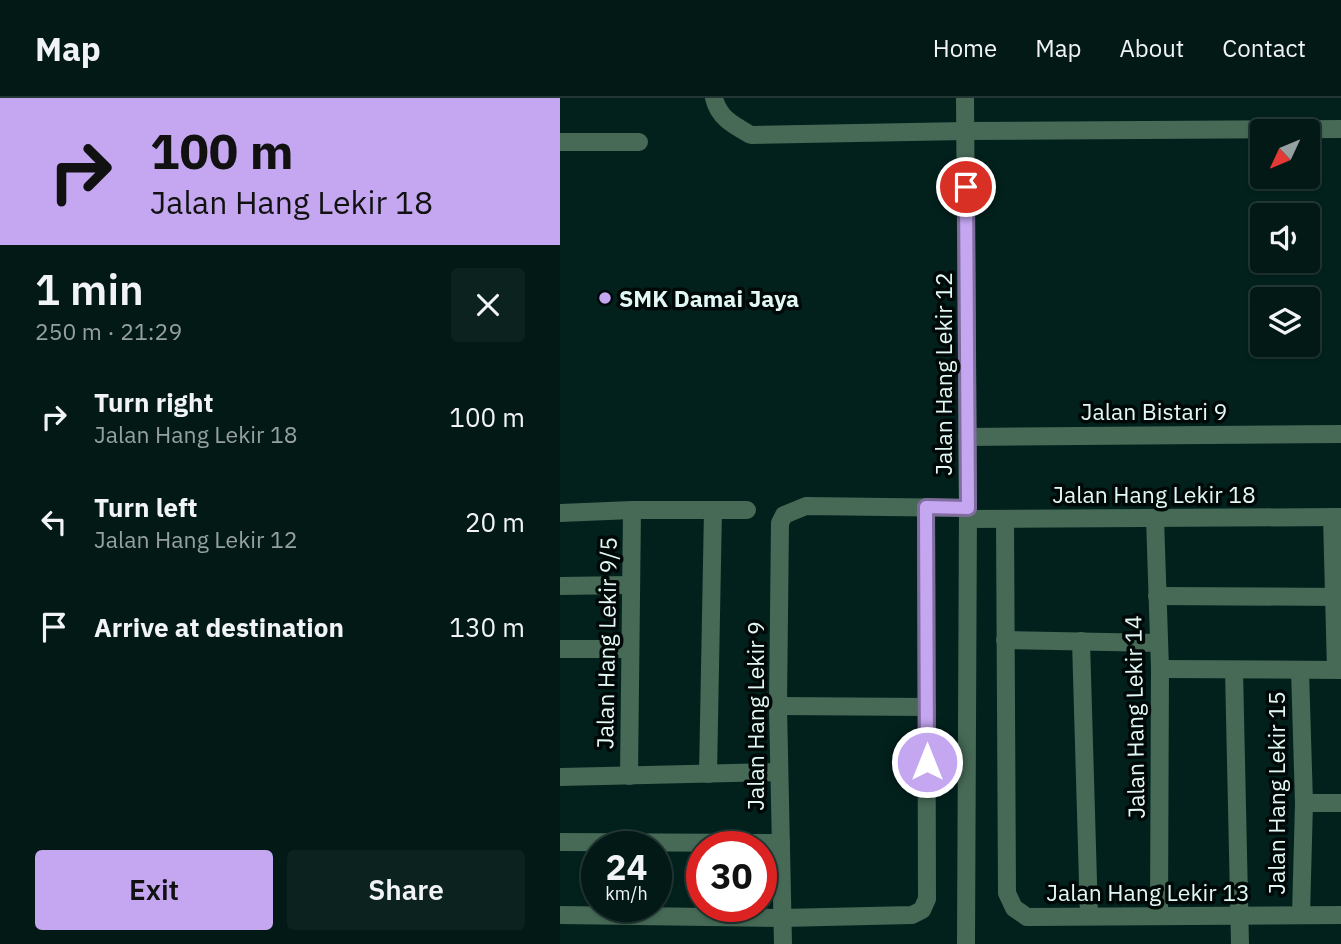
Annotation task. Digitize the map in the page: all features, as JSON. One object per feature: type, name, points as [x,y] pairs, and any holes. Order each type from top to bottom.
[{"type":"street","points":[[713,98],[716,109],[731,124],[751,135],[1341,129]]},
{"type":"street","name":"Jalan Hang Lekir 12","points":[[965,98],[968,513],[966,944]]},
{"type":"street","points":[[560,142],[639,142]]},
{"type":"street","name":"Jalan Bistari 9","points":[[967,437],[1341,434]]},
{"type":"street","name":"Jalan Hang Lekir 18","points":[[784,515],[806,506],[926,507],[1005,519],[1337,517]]},
{"type":"street","points":[[560,915],[782,918],[912,915],[922,910],[927,899],[926,507]]},
{"type":"street","name":"Jalan Hang Lekir 9/5","points":[[629,776],[632,510]]},
{"type":"street","points":[[708,774],[713,510]]},
{"type":"street","points":[[560,513],[747,510]]},
{"type":"street","name":"Jalan Hang Lekir 9","points":[[783,944],[778,706],[780,523],[784,515]]},
{"type":"street","points":[[1160,669],[1339,670],[1337,517]]},
{"type":"street","name":"Jalan Hang Lekir 14","points":[[1155,518],[1160,669],[1159,916]]},
{"type":"street","name":"Jalan Hang Lekir 13","points":[[1005,519],[1007,893],[1014,908],[1027,917],[1341,915]]},
{"type":"street","points":[[560,586],[631,585]]},
{"type":"street","points":[[1157,596],[1338,597]]},
{"type":"street","points":[[1005,640],[1159,643]]},
{"type":"street","points":[[1081,641],[1088,916]]},
{"type":"street","points":[[560,649],[630,649]]},
{"type":"street","points":[[1234,670],[1240,944]]},
{"type":"street","name":"Jalan Hang Lekir 15","points":[[1300,670],[1304,803],[1301,915]]},
{"type":"street","points":[[778,706],[928,707]]},
{"type":"street","points":[[560,777],[779,772]]},
{"type":"street","points":[[1304,803],[1341,803]]},
{"type":"street","points":[[560,842],[780,843]]},
{"type":"place","name":"SMK Damai Jaya","points":[[605,298]]},
{"type":"route","points":[[927,762],[926,507],[968,508],[966,187]]}]
